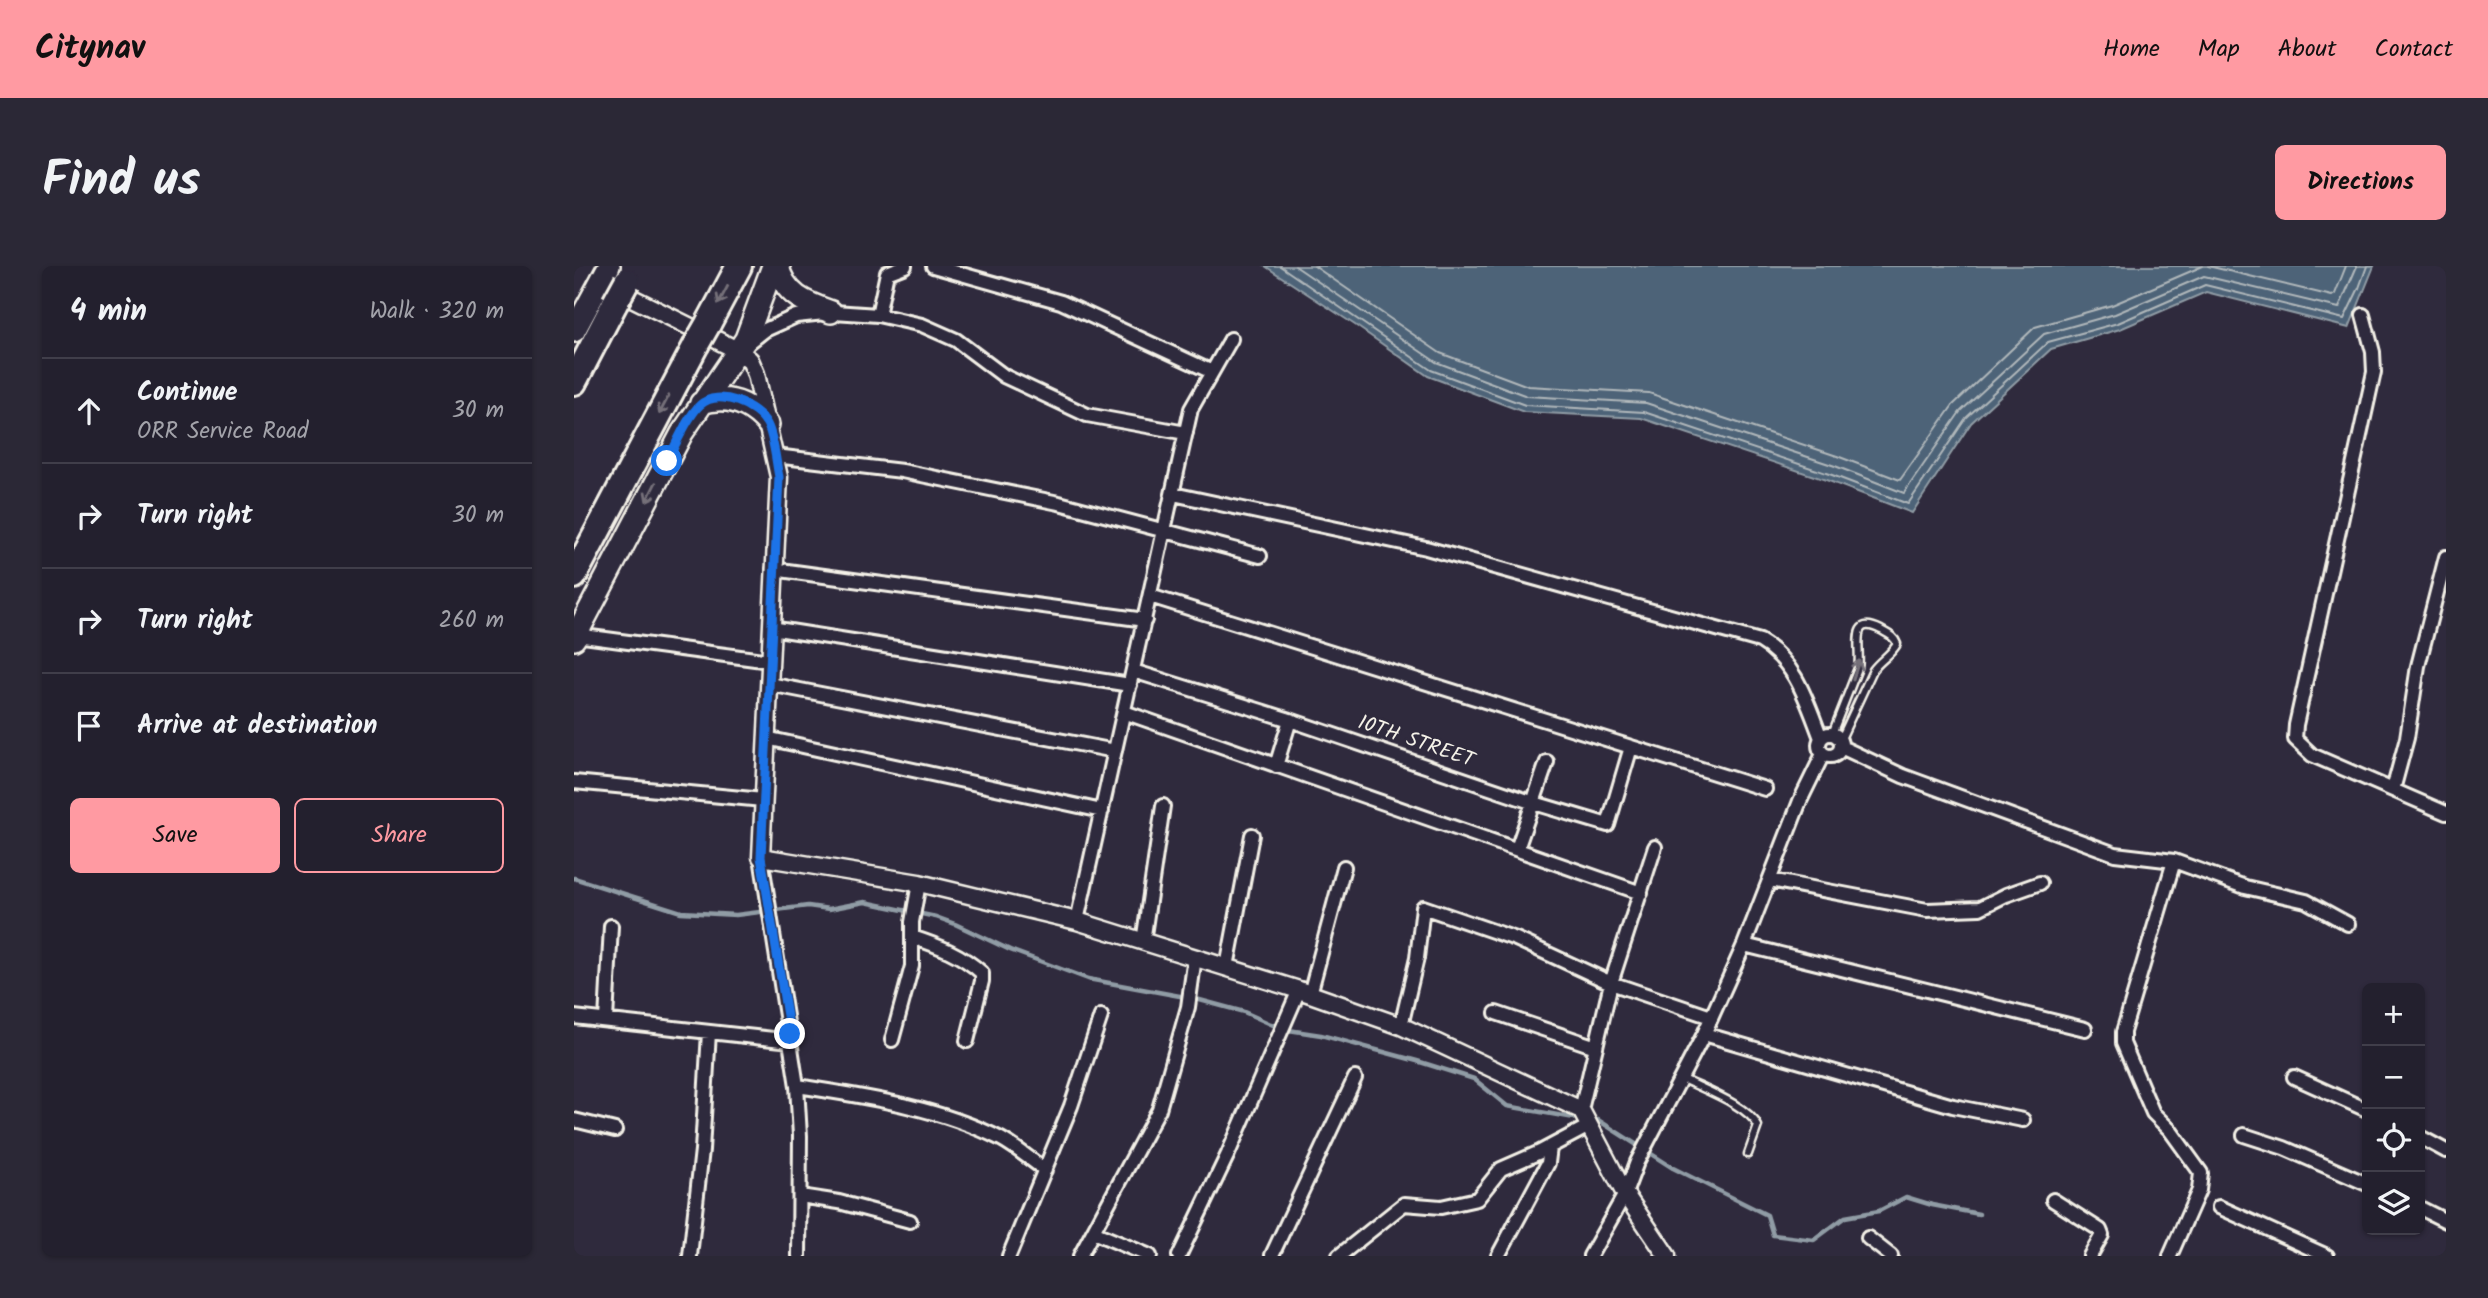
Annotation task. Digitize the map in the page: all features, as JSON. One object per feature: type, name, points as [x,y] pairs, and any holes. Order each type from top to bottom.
[{"type":"highway","points":[[574,576],[738,266]]},
{"type":"highway","points":[[574,382],[617,280]]},
{"type":"main road","points":[[775,266],[789,291],[805,302],[831,312]]},
{"type":"main road","points":[[575,637],[682,433],[746,339],[775,266]]},
{"type":"main road","points":[[574,331],[617,280]]},
{"type":"main road","points":[[701,403],[713,399],[731,400],[747,406],[768,424]]},
{"type":"street","points":[[878,315],[887,273],[905,266]]},
{"type":"street","points":[[933,266],[1061,302],[1212,372]]},
{"type":"street","points":[[617,280],[750,360],[757,374],[779,477],[761,857],[797,1086],[800,1136],[800,1256]]},
{"type":"street","points":[[739,351],[765,330],[782,321],[812,312],[878,315],[922,325],[956,340],[1004,376],[1087,415],[1186,433]]},
{"type":"street","points":[[2363,315],[2373,352],[2374,372],[2295,739],[2312,755],[2446,813]]},
{"type":"street","points":[[1077,921],[1191,409],[1231,338]]},
{"type":"street","points":[[775,456],[902,471],[1059,503],[1259,556]]},
{"type":"street","points":[[1173,494],[1426,548],[1760,640],[1781,656],[1833,740],[1834,755],[1823,754]]},
{"type":"street","points":[[2393,790],[2407,738],[2418,666],[2446,557]]},
{"type":"street","points":[[773,569],[1145,620]]},
{"type":"street","points":[[1150,596],[1765,789]]},
{"type":"street","points":[[771,628],[1130,685]]},
{"type":"street","points":[[575,637],[770,661]]},
{"type":"street","name":"10TH STREET","points":[[1133,671],[1608,825],[1631,747]]},
{"type":"street","points":[[769,684],[1115,751]]},
{"type":"street","points":[[1124,712],[1641,893]]},
{"type":"street","points":[[1276,766],[1290,720]]},
{"type":"street","points":[[766,738],[1102,811]]},
{"type":"street","points":[[1823,754],[1819,746],[1833,740],[1914,780],[2115,854],[2174,861],[2245,887],[2306,901],[2348,924]]},
{"type":"street","points":[[1590,1256],[1625,1194],[1637,1162],[1704,1034],[1744,945],[1800,801],[1823,754]]},
{"type":"street","points":[[1517,849],[1547,762]]},
{"type":"street","points":[[574,782],[763,800]]},
{"type":"street","points":[[1143,942],[1163,806]]},
{"type":"street","points":[[1227,967],[1252,835]]},
{"type":"street","points":[[1339,1256],[1404,1204],[1441,1207],[1477,1199],[1501,1169],[1550,1147],[1585,1118],[1596,1047],[1611,983],[1655,847]]},
{"type":"street","points":[[761,857],[919,883],[1077,921],[1227,967],[1401,1026],[1585,1118],[1625,1194],[1667,1256]]},
{"type":"street","points":[[2170,1256],[2199,1191],[2201,1173],[2170,1130],[2153,1113],[2123,1043],[2123,1032],[2174,861]]},
{"type":"street","points":[[1179,1256],[1228,1154],[1286,1019],[1304,992],[1344,867]]},
{"type":"street","points":[[1770,880],[1927,910],[1980,908],[2040,883]]},
{"type":"street","points":[[892,1040],[912,967],[912,922],[919,883]]},
{"type":"street","points":[[1401,1026],[1417,958],[1423,907],[1516,939],[1611,983],[1711,1017]]},
{"type":"street","points":[[606,1020],[611,926]]},
{"type":"street","points":[[912,937],[948,949],[965,958],[982,973],[967,1041]]},
{"type":"street","points":[[1744,945],[2085,1030]]},
{"type":"street","points":[[1080,1256],[1160,1109],[1188,1007],[1195,957]]},
{"type":"street","points":[[1496,1013],[1596,1047]]},
{"type":"street","points":[[1010,1256],[1071,1106],[1101,1016]]},
{"type":"street","points":[[574,1017],[791,1041]]},
{"type":"street","points":[[690,1256],[699,1189],[709,1032]]},
{"type":"street","points":[[1704,1034],[1953,1106],[2023,1120]]},
{"type":"street","points":[[2294,1077],[2365,1109]]},
{"type":"street","points":[[1272,1256],[1355,1078]]},
{"type":"street","points":[[797,1086],[874,1099],[958,1120],[1004,1140],[1045,1170]]},
{"type":"street","points":[[574,1120],[615,1130]]},
{"type":"street","points":[[2244,1135],[2284,1148],[2362,1182]]},
{"type":"street","points":[[2425,1140],[2446,1151]]},
{"type":"street","points":[[1498,1256],[1548,1163],[1550,1147]]},
{"type":"street","points":[[800,1196],[839,1202],[910,1221]]},
{"type":"street","points":[[2053,1200],[2100,1230],[2102,1235],[2090,1256]]},
{"type":"street","points":[[2219,1207],[2327,1256]]},
{"type":"street","points":[[2425,1210],[2446,1221]]},
{"type":"street","points":[[1093,1232],[1150,1256]]},
{"type":"street","points":[[1868,1238],[1891,1256]]},
{"type":"lane","points":[[1866,625],[1873,626],[1893,636],[1896,644],[1891,653],[1873,670],[1833,740],[1858,668],[1858,635],[1861,628],[1866,625]]},
{"type":"lane","points":[[1681,1078],[1741,1108],[1755,1119],[1758,1126],[1748,1154]]},
{"type":"water","points":[[1265,266],[2374,266],[2349,328],[2206,292],[2120,329],[2051,349],[1971,423],[1912,513],[1829,481],[1641,418],[1524,412],[1428,376]]},
{"type":"waterway","points":[[574,878],[681,912],[736,915],[808,906],[829,909],[865,902],[936,917],[1010,950],[1088,979],[1196,999],[1244,1012],[1282,1029],[1321,1035],[1417,1061],[1474,1079],[1507,1106],[1580,1119]]},
{"type":"waterway","points":[[1592,1120],[1598,1120],[1673,1168],[1767,1215],[1773,1235],[1814,1240],[1845,1217],[1879,1211],[1906,1197],[1979,1214]]},
{"type":"route","points":[[667,461],[701,403],[713,399],[731,400],[747,406],[768,424],[779,477],[761,857],[790,1034]]}]
